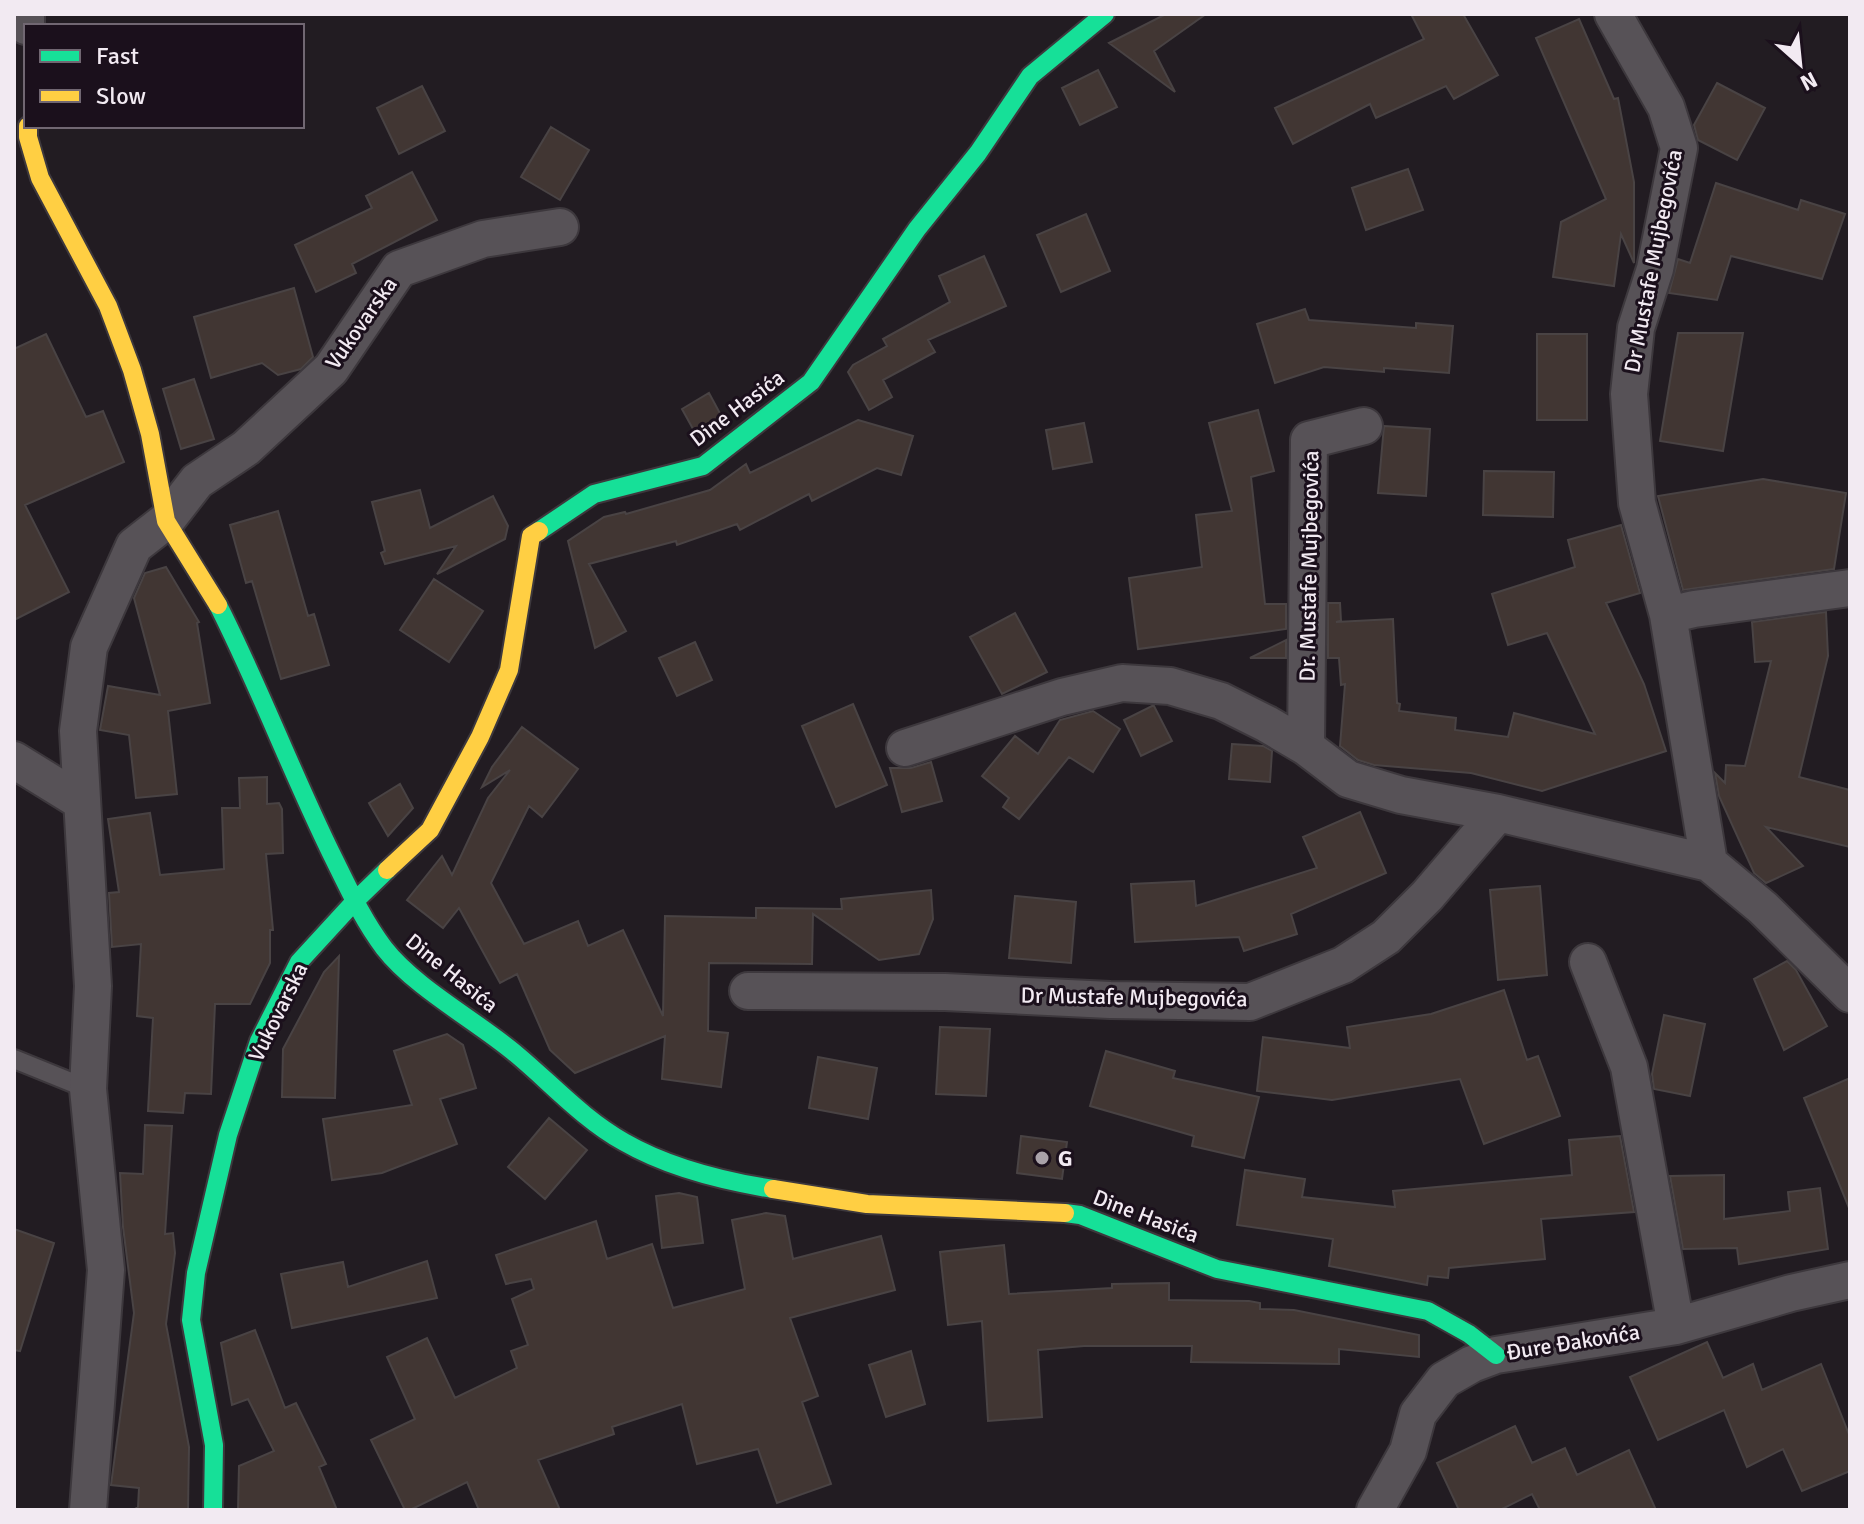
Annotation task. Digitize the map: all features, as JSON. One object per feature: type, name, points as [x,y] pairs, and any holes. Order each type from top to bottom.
[{"type":"street","name":"Dine Hasića","points":[[1105,14],[1030,76],[978,153],[917,229],[811,382],[703,466],[594,494],[531,536],[509,670],[480,737],[430,830],[355,901],[385,949],[424,985],[515,1053],[579,1110],[624,1142],[682,1168],[756,1186],[867,1204],[1080,1215],[1217,1269],[1428,1311],[1469,1334],[1496,1355]]},
{"type":"street","name":"Dr Mustafe Mujbegovića","points":[[1613,14],[1666,107],[1679,148],[1655,269],[1636,328],[1629,394],[1637,503],[1668,615],[1709,863]]},
{"type":"street","points":[[28,128],[40,178],[108,306],[132,370],[150,434],[166,521],[209,587],[238,645],[302,794],[355,901]]},
{"type":"street","name":"Vukovarska","points":[[88,1510],[106,1270],[88,1089],[93,986],[78,731],[89,647],[134,546],[166,521],[197,481],[246,448],[331,369],[399,269],[483,239],[560,227]]},
{"type":"street","name":"Dr. Mustafe Mujbegovića","points":[[1306,747],[1309,440],[1364,426]]},
{"type":"street","points":[[1668,615],[1850,588]]},
{"type":"street","points":[[905,748],[1062,697],[1122,683],[1170,686],[1221,701],[1306,747],[1348,779],[1401,795],[1498,813],[1709,863],[1763,908],[1850,994]]},
{"type":"street","points":[[14,760],[82,802]]},
{"type":"street","name":"Dr Mustafe Mujbegovića","points":[[748,991],[945,992],[1110,1000],[1250,1002],[1343,965],[1386,937],[1427,896],[1498,813]]},
{"type":"street","name":"Vukovarska","points":[[213,1510],[214,1445],[191,1320],[196,1273],[228,1135],[259,1041],[299,962],[355,901]]},
{"type":"street","points":[[1588,962],[1629,1067],[1676,1326]]},
{"type":"street","name":"Đure Đakovića","points":[[1375,1510],[1408,1451],[1418,1414],[1444,1380],[1472,1364],[1496,1355],[1676,1326],[1791,1293],[1850,1280]]},
{"type":"lane","points":[[14,1059],[88,1089]]},
{"type":"building","points":[[1166,14],[1206,14],[1154,51],[1175,92],[1109,43]]},
{"type":"building","points":[[1411,14],[1463,14],[1498,75],[1454,99],[1446,86],[1376,118],[1370,104],[1293,144],[1275,108],[1424,39]]},
{"type":"building","points":[[1579,19],[1614,99],[1618,98],[1634,182],[1634,263],[1621,234],[1614,286],[1553,277],[1561,222],[1606,199],[1536,38]]},
{"type":"building","points":[[1098,70],[1117,107],[1080,125],[1062,88]]},
{"type":"building","points":[[1717,83],[1765,108],[1737,160],[1698,140],[1694,125]]},
{"type":"building","points":[[422,86],[445,131],[399,154],[377,108]]},
{"type":"building","points":[[551,127],[589,150],[560,200],[521,177]]},
{"type":"building","points":[[1408,169],[1423,210],[1366,230],[1352,188]]},
{"type":"building","points":[[412,172],[437,220],[352,264],[356,273],[316,292],[295,245],[372,208],[366,196]]},
{"type":"building","points":[[1716,183],[1798,210],[1801,200],[1845,214],[1822,279],[1731,256],[1717,300],[1669,293],[1678,259],[1690,263]]},
{"type":"building","points":[[1086,214],[1110,271],[1061,292],[1037,235]]},
{"type":"building","points":[[984,256],[1006,306],[928,340],[935,352],[883,380],[892,397],[869,410],[848,372],[853,365],[887,346],[883,339],[950,302],[939,276]]},
{"type":"building","points":[[294,288],[313,357],[301,369],[278,375],[262,363],[211,378],[194,317]]},
{"type":"building","points":[[1305,309],[1309,320],[1416,328],[1416,323],[1453,326],[1449,373],[1324,367],[1275,383],[1257,324]]},
{"type":"building","points":[[1678,333],[1743,333],[1723,451],[1660,441]]},
{"type":"building","points":[[46,334],[86,417],[103,411],[124,462],[25,505],[69,592],[14,620],[14,349]]},
{"type":"building","points":[[1537,334],[1587,334],[1587,420],[1537,420]]},
{"type":"building","points":[[194,379],[214,439],[181,449],[163,389]]},
{"type":"building","points":[[709,393],[723,419],[698,438],[682,409]]},
{"type":"building","points":[[1258,410],[1274,471],[1251,477],[1265,604],[1286,604],[1286,629],[1138,649],[1129,578],[1202,567],[1196,515],[1232,511],[1209,423]]},
{"type":"building","points":[[858,420],[913,436],[901,475],[877,468],[812,501],[809,494],[740,530],[737,524],[677,545],[676,541],[589,564],[626,631],[595,648],[568,541],[604,517],[626,514],[710,490],[746,464],[750,473]]},
{"type":"building","points":[[1084,423],[1092,462],[1053,469],[1046,430]]},
{"type":"building","points":[[1384,426],[1430,429],[1426,496],[1378,493]]},
{"type":"building","points":[[1484,471],[1554,472],[1553,517],[1483,515]]},
{"type":"building","points":[[1763,479],[1846,493],[1834,569],[1683,590],[1658,496]]},
{"type":"building","points":[[420,490],[430,528],[493,496],[508,526],[505,539],[437,574],[456,546],[385,564],[381,553],[385,551],[372,502]]},
{"type":"building","points":[[278,511],[308,616],[314,614],[329,665],[281,679],[252,581],[246,583],[230,525]]},
{"type":"building","points":[[1621,525],[1640,593],[1606,603],[1644,684],[1666,751],[1542,791],[1471,773],[1374,765],[1358,760],[1340,746],[1345,684],[1341,685],[1339,658],[1328,658],[1328,603],[1340,603],[1341,621],[1336,622],[1393,619],[1399,711],[1456,718],[1455,730],[1508,737],[1514,713],[1595,734],[1547,633],[1508,645],[1492,594],[1575,567],[1568,540]]},
{"type":"building","points":[[166,567],[199,622],[210,703],[168,711],[177,794],[136,798],[129,735],[100,730],[108,686],[160,695],[134,598],[145,573]]},
{"type":"building","points":[[434,579],[483,611],[449,662],[400,630]]},
{"type":"building","points":[[1826,612],[1828,656],[1799,777],[1850,790],[1850,847],[1766,827],[1803,866],[1766,883],[1754,873],[1719,796],[1715,773],[1725,783],[1726,765],[1745,766],[1771,661],[1755,662],[1752,622]]},
{"type":"building","points":[[1015,613],[1047,672],[1002,694],[970,637]]},
{"type":"building","points":[[1286,640],[1286,658],[1250,658]]},
{"type":"building","points":[[695,642],[712,680],[677,696],[659,658]]},
{"type":"building","points":[[853,704],[887,785],[836,807],[802,726]]},
{"type":"building","points":[[1152,706],[1172,741],[1141,756],[1124,720]]},
{"type":"building","points":[[1093,711],[1120,729],[1093,772],[1069,757],[1019,819],[1003,807],[1009,798],[982,776],[1015,736],[1038,754],[1060,720]]},
{"type":"building","points":[[522,727],[578,769],[542,817],[529,806],[491,883],[524,944],[578,921],[588,946],[623,930],[663,1016],[665,916],[756,918],[756,908],[842,909],[841,899],[931,890],[933,919],[919,954],[879,960],[813,914],[812,964],[709,963],[708,1031],[728,1033],[721,1087],[662,1079],[665,1036],[575,1073],[550,1050],[517,974],[500,983],[459,908],[443,928],[407,900],[442,856],[452,875],[488,798],[510,770],[482,787],[492,767]]},
{"type":"building","points":[[1232,744],[1263,746],[1272,751],[1270,782],[1229,779]]},
{"type":"building","points":[[931,762],[942,801],[902,812],[890,768],[911,768]]},
{"type":"building","points":[[267,777],[267,804],[279,803],[282,809],[283,853],[266,854],[273,930],[270,930],[270,963],[250,1004],[215,1004],[211,1094],[185,1093],[183,1113],[148,1111],[153,1018],[137,1016],[141,944],[112,947],[109,893],[119,892],[108,819],[150,813],[160,875],[224,869],[222,808],[240,808],[239,778]]},
{"type":"building","points":[[400,784],[413,808],[388,836],[369,803]]},
{"type":"building","points":[[1360,812],[1386,873],[1291,914],[1297,934],[1244,951],[1239,937],[1135,942],[1131,884],[1194,881],[1196,906],[1317,868],[1303,837]]},
{"type":"building","points":[[1540,886],[1547,975],[1498,980],[1490,890]]},
{"type":"building","points":[[1015,896],[1076,902],[1071,963],[1009,958]]},
{"type":"building","points":[[339,956],[335,1098],[282,1097],[283,1049],[324,972]]},
{"type":"building","points":[[1787,961],[1796,970],[1827,1026],[1784,1050],[1754,979]]},
{"type":"building","points":[[1504,990],[1527,1060],[1538,1056],[1560,1116],[1484,1144],[1460,1079],[1332,1100],[1257,1091],[1263,1037],[1350,1048],[1347,1027],[1431,1014]]},
{"type":"building","points":[[1664,1015],[1705,1024],[1690,1096],[1654,1089],[1652,1074]]},
{"type":"building","points":[[940,1027],[990,1029],[986,1096],[936,1094]]},
{"type":"building","points":[[447,1034],[463,1045],[476,1088],[440,1099],[457,1144],[382,1173],[332,1180],[323,1119],[412,1105],[394,1051]]},
{"type":"building","points":[[1106,1051],[1175,1071],[1173,1078],[1259,1097],[1244,1158],[1192,1146],[1194,1136],[1090,1106]]},
{"type":"building","points":[[818,1057],[877,1068],[868,1119],[809,1108]]},
{"type":"building","points":[[1850,1078],[1850,1207],[1849,1208],[1804,1098]]},
{"type":"building","points":[[549,1118],[587,1150],[545,1199],[508,1167]]},
{"type":"building","points":[[145,1125],[172,1126],[165,1234],[173,1233],[175,1253],[166,1324],[189,1447],[188,1510],[133,1510],[138,1507],[139,1488],[111,1485],[134,1313],[120,1173],[143,1174]]},
{"type":"building","name":"G","points":[[1021,1136],[1067,1142],[1062,1179],[1017,1173]]},
{"type":"building","points":[[1620,1136],[1634,1212],[1541,1219],[1545,1259],[1449,1268],[1448,1278],[1428,1276],[1427,1285],[1329,1266],[1333,1239],[1237,1225],[1245,1170],[1305,1179],[1302,1197],[1395,1207],[1393,1191],[1572,1175],[1569,1140]]},
{"type":"building","points":[[1724,1175],[1724,1219],[1790,1211],[1788,1192],[1820,1188],[1828,1249],[1739,1264],[1737,1248],[1683,1249],[1670,1176]]},
{"type":"building","points":[[679,1193],[697,1197],[703,1243],[662,1248],[656,1196]]},
{"type":"building","points":[[766,1213],[785,1216],[793,1259],[881,1236],[895,1290],[790,1318],[818,1396],[802,1402],[831,1484],[777,1503],[758,1449],[697,1464],[682,1404],[612,1427],[614,1434],[538,1460],[560,1510],[479,1510],[467,1482],[405,1510],[371,1440],[415,1419],[387,1357],[427,1338],[455,1398],[517,1368],[511,1351],[528,1345],[512,1299],[534,1289],[531,1279],[506,1284],[496,1255],[596,1221],[607,1259],[652,1244],[673,1308],[745,1289],[732,1220]]},
{"type":"building","points":[[14,1229],[54,1243],[20,1351],[14,1350]]},
{"type":"building","points":[[1004,1245],[1009,1294],[1112,1288],[1112,1284],[1169,1283],[1169,1300],[1249,1301],[1260,1303],[1260,1309],[1294,1310],[1419,1335],[1419,1357],[1339,1349],[1339,1364],[1191,1362],[1192,1346],[1084,1346],[1038,1350],[1042,1417],[988,1421],[982,1321],[948,1325],[940,1252]]},
{"type":"building","points":[[427,1261],[437,1298],[292,1328],[281,1274],[343,1262],[348,1287]]},
{"type":"building","points":[[255,1330],[285,1408],[296,1403],[326,1464],[319,1467],[337,1510],[238,1510],[239,1466],[274,1451],[248,1399],[232,1405],[221,1343]]},
{"type":"building","points":[[1707,1342],[1723,1378],[1753,1364],[1762,1390],[1821,1364],[1850,1437],[1850,1471],[1802,1491],[1783,1449],[1747,1467],[1724,1410],[1658,1440],[1630,1377]]},
{"type":"building","points":[[911,1351],[925,1404],[886,1417],[869,1365]]},
{"type":"building","points":[[1515,1426],[1532,1463],[1565,1448],[1577,1475],[1629,1450],[1656,1510],[1540,1510],[1532,1494],[1500,1510],[1459,1510],[1437,1463]]},
{"type":"traffic: fast","points":[[539,531],[594,494],[703,466],[811,382],[917,229],[978,153],[1030,76],[1105,14]]},
{"type":"traffic: fast","points":[[218,605],[349,889],[376,937],[397,963],[516,1054],[595,1123],[624,1142],[659,1159],[697,1172],[773,1189]]},
{"type":"traffic: fast","points":[[213,1510],[214,1445],[191,1320],[196,1273],[228,1135],[259,1041],[299,962],[387,870]]},
{"type":"traffic: fast","points":[[1065,1213],[1080,1215],[1217,1269],[1428,1311],[1469,1334],[1496,1355]]},
{"type":"traffic: slow","points":[[28,128],[40,178],[108,306],[132,370],[150,434],[166,521],[218,605]]},
{"type":"traffic: slow","points":[[387,870],[430,830],[480,737],[509,670],[531,536],[539,531]]},
{"type":"traffic: slow","points":[[773,1189],[867,1204],[1065,1213]]},
{"type":"place","name":"G","points":[[1042,1158]]}]
